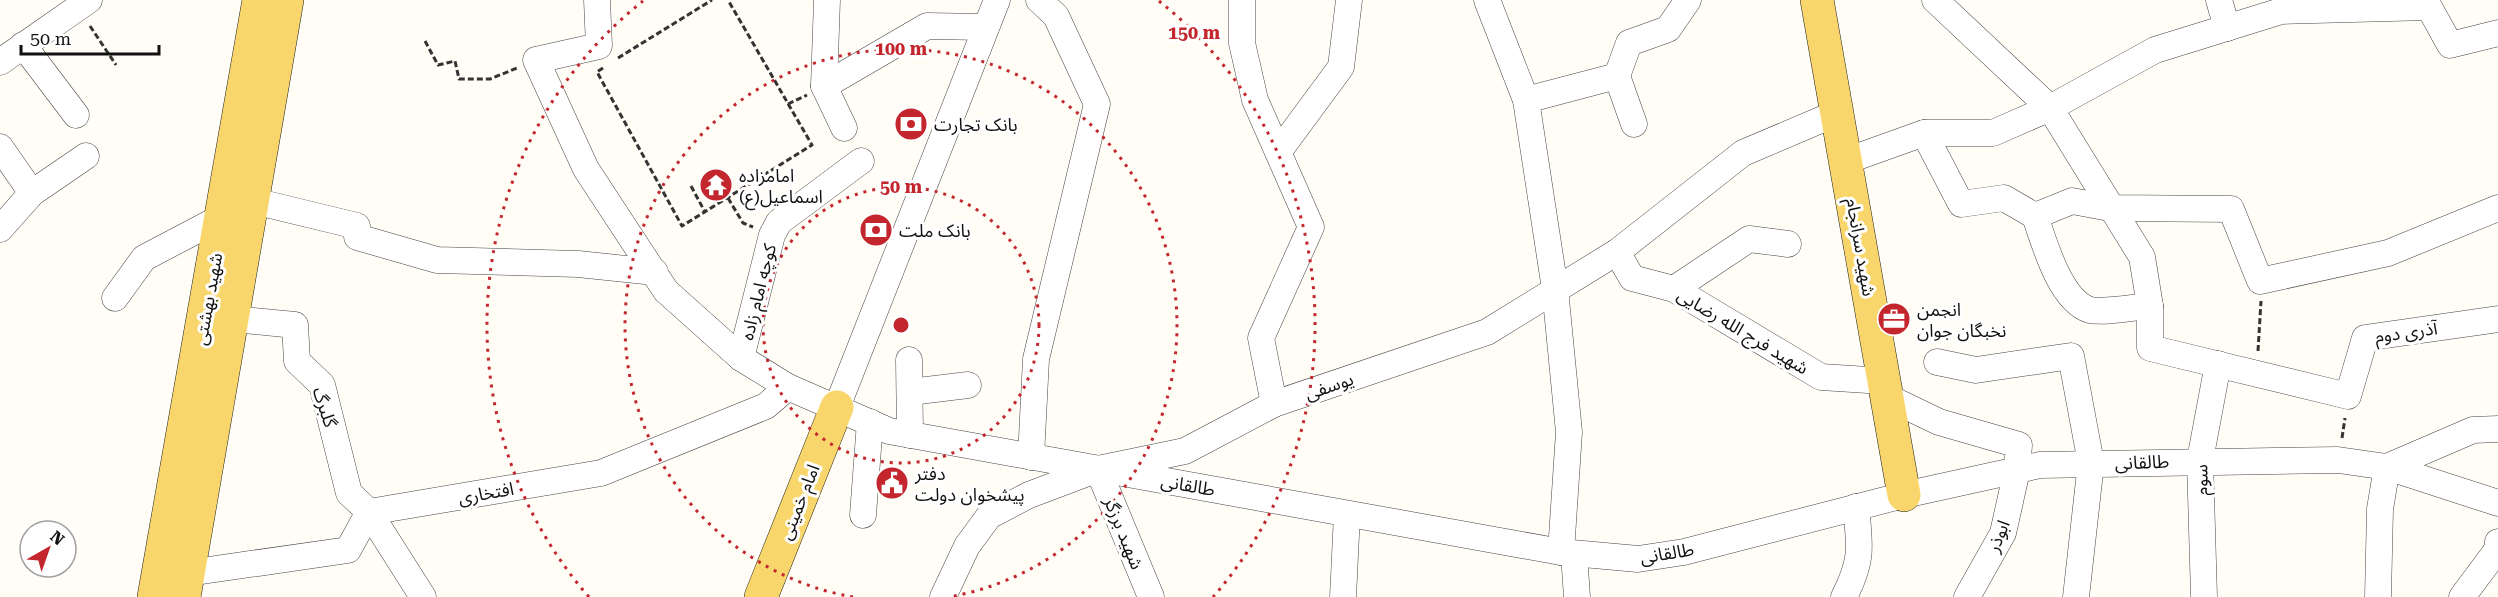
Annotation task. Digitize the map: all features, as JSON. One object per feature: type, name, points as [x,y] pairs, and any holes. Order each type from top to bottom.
[{"type":"main road","name":"شهید بهشتی","points":[[154,597],[259,0]]},
{"type":"main road","name":"شهید بهشتی","points":[[186,585],[234,319],[287,0]]},
{"type":"main road","name":"شهید سرانجام","points":[[1817,0],[1904,495]]},
{"type":"main road","name":"امام خمینی","points":[[761,597],[837,407]]},
{"type":"street","points":[[536,60],[599,46],[597,0]]},
{"type":"street","points":[[826,0],[824,86],[844,128]]},
{"type":"street","points":[[837,407],[997,0]]},
{"type":"street","points":[[1032,457],[1036,359],[1097,104],[1056,16],[1040,0]]},
{"type":"street","points":[[1242,0],[1242,43],[1255,100],[1311,227],[1262,338],[1274,404]]},
{"type":"street","points":[[1279,151],[1341,67],[1350,0]]},
{"type":"street","points":[[1487,0],[1526,100],[1555,289],[1569,432],[1568,553],[1576,597]]},
{"type":"street","points":[[1634,124],[1617,76],[1629,43],[1668,29],[1688,0]]},
{"type":"street","points":[[1935,0],[2050,108],[2109,208],[2142,257],[2150,306],[2150,348],[2348,396]]},
{"type":"street","points":[[2219,0],[2227,28]]},
{"type":"street","points":[[0,62],[83,4]]},
{"type":"street","points":[[1846,160],[1924,133],[1993,133],[2050,108],[2155,51],[2281,11],[2429,7],[2450,45],[2498,33]]},
{"type":"street","points":[[824,86],[927,26],[986,27]]},
{"type":"street","points":[[23,45],[76,116]]},
{"type":"street","name":"طالقانی","points":[[536,60],[586,169],[666,291],[741,358],[788,387],[890,431],[1568,553],[1638,559],[1684,552],[1904,495],[2040,465],[2338,459],[2387,467],[2498,503]]},
{"type":"street","points":[[1526,100],[1617,76]]},
{"type":"street","name":"یوسفی","points":[[1098,469],[1185,451],[1274,404],[1486,332],[1617,252],[1743,153],[1837,113]]},
{"type":"street","points":[[1924,133],[1961,204],[2004,198],[2035,216],[2055,272],[2076,301],[2090,310],[2150,306]]},
{"type":"street","points":[[0,147],[32,193]]},
{"type":"street","points":[[0,229],[32,193],[86,156]]},
{"type":"street","name":"کوچه امام زاده","points":[[741,358],[772,235],[779,222],[861,161]]},
{"type":"street","points":[[254,201],[357,226],[357,237],[437,260],[578,264],[655,272]]},
{"type":"street","points":[[2035,216],[2072,201],[2109,208],[2232,209],[2260,281],[2388,254],[2498,208]]},
{"type":"street","points":[[115,298],[144,258],[222,217]]},
{"type":"street","points":[[1674,289],[1749,239],[1788,244]]},
{"type":"street","name":"شهید فرج الله رضایی","points":[[1617,252],[1632,278],[1674,289],[1821,377],[1886,389]]},
{"type":"street","name":"گلبرگ","points":[[234,319],[295,325],[297,361],[322,385],[349,493],[369,512]]},
{"type":"street","name":"آذری دوم","points":[[2348,396],[2365,338],[2498,319]]},
{"type":"street","points":[[1937,362],[1976,370],[2071,356],[2091,463],[2076,597]]},
{"type":"street","points":[[909,360],[910,435]]},
{"type":"street","name":"سوم","points":[[2205,597],[2200,460],[2218,364]]},
{"type":"street","points":[[910,392],[968,385]]},
{"type":"street","name":"افتخاری","points":[[369,512],[601,473],[766,406],[788,387]]},
{"type":"street","name":"ابوذر","points":[[1886,389],[1939,422],[2019,445],[2017,470],[2003,533],[1967,597]]},
{"type":"street","points":[[863,515],[870,422]]},
{"type":"street","points":[[2378,597],[2380,509],[2387,467],[2473,430],[2498,429]]},
{"type":"street","points":[[943,597],[967,546],[989,516],[1029,495],[1098,469]]},
{"type":"street","name":"شهید برزگر","points":[[1098,469],[1151,597]]},
{"type":"street","points":[[1844,597],[1857,572],[1859,561],[1856,507]]},
{"type":"street","points":[[186,585],[348,550],[369,512],[423,597]]},
{"type":"street","points":[[1343,597],[1347,514]]},
{"type":"street","points":[[2462,597],[2497,550],[2498,542]]},
{"type":"path","points":[[712,0],[597,72],[682,226],[812,145],[728,0]]},
{"type":"path","points":[[83,4],[116,65]]},
{"type":"path","points":[[425,41],[438,65],[455,61],[459,80],[490,79],[536,60]]},
{"type":"path","points":[[690,186],[705,212]]},
{"type":"path","points":[[728,198],[743,223],[772,235]]},
{"type":"path","points":[[2256,374],[2260,281]]},
{"type":"path","points":[[2338,459],[2348,396]]},
{"type":"place","name":"بانک تجارت","points":[[911,124]]},
{"type":"place","name":"امامزاده اسماعیل(ع)","points":[[716,185]]},
{"type":"place","name":"بانک ملت","points":[[876,230]]},
{"type":"place","name":"انجمن نخبگان جوان","points":[[1894,319]]},
{"type":"place","name":"دفتر پیشخوان دولت","points":[[892,483]]}]
